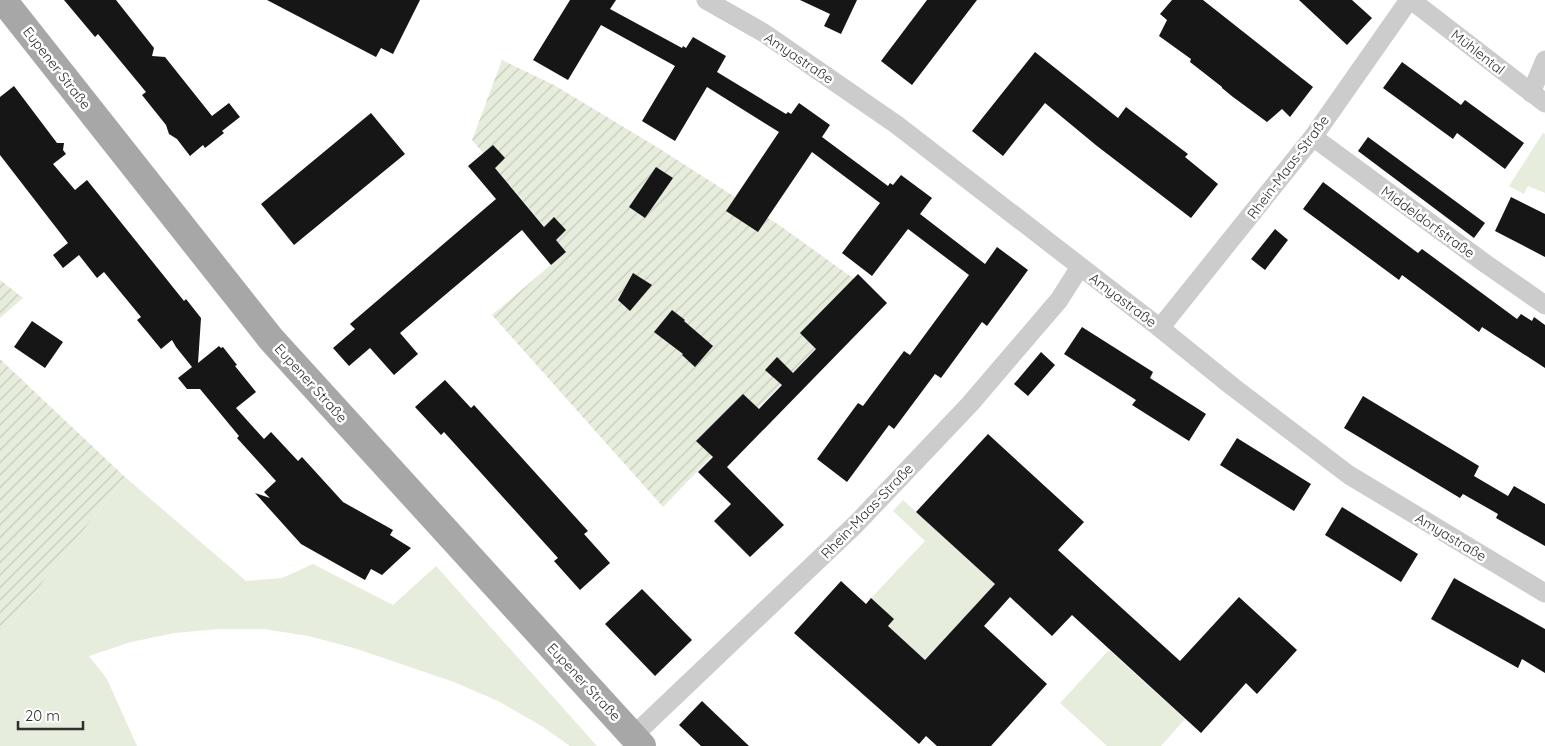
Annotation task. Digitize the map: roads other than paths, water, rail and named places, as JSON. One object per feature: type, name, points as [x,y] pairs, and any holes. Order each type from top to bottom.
[{"type":"main road","name":"Eupener Straße","points":[[7,2],[271,339],[637,741]]},
{"type":"street","name":"Amyastraße","points":[[706,0],[764,34],[897,125],[1160,328],[1233,388],[1349,475],[1545,593]]},
{"type":"street","name":"Rhein-Maas-Straße","points":[[1160,328],[1313,137],[1410,0]]},
{"type":"street","name":"Mühlental","points":[[1410,0],[1538,98]]},
{"type":"street","points":[[1538,98],[1545,60]]},
{"type":"street","name":"Middeldorfstraße","points":[[1313,137],[1545,305]]},
{"type":"street","name":"Rhein-Maas-Straße","points":[[637,741],[730,645],[856,524],[970,404],[1059,300],[1080,268]]}]
